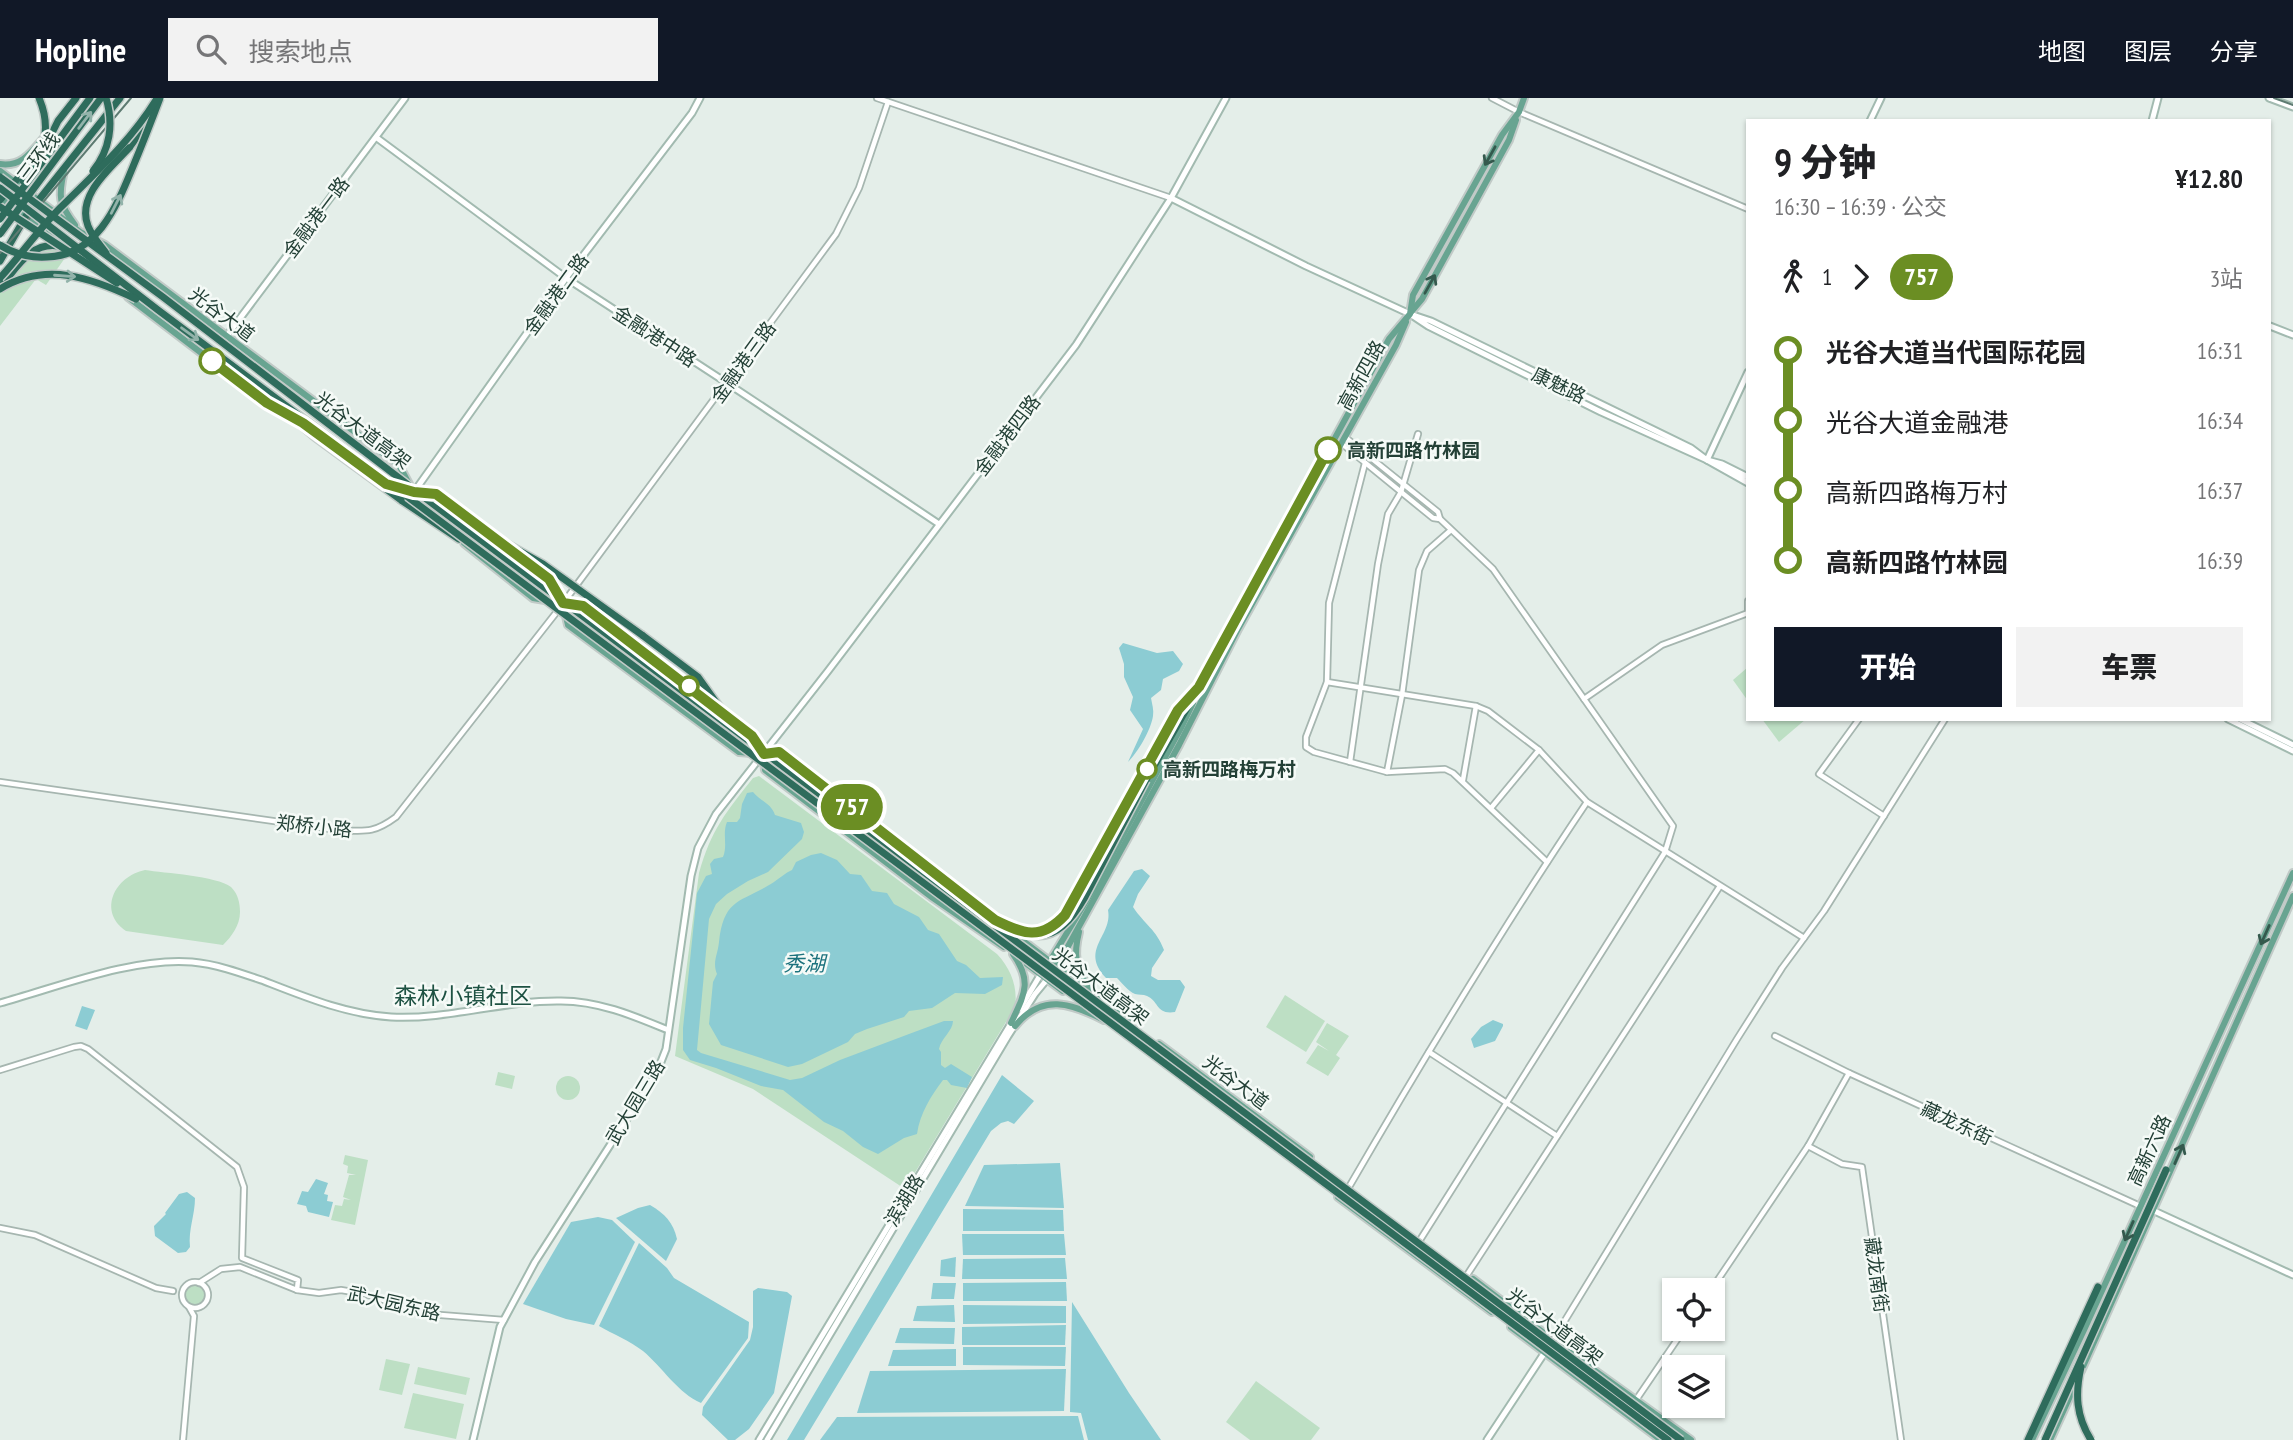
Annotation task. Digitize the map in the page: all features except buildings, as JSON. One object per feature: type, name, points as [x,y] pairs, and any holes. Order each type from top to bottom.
[{"type":"highway","points":[[39,98],[47,121],[43,145],[26,176],[0,210],[134,292]]},
{"type":"highway","points":[[1,198],[48,141],[58,121],[76,98]]},
{"type":"highway","name":"三环线","points":[[0,219],[90,98]]},
{"type":"highway","points":[[73,196],[100,162],[108,145],[110,111],[104,98]]},
{"type":"highway","name":"三环线","points":[[0,234],[104,98]]},
{"type":"highway","points":[[0,261],[26,216],[120,98]]},
{"type":"highway","points":[[0,278],[33,236],[110,160],[141,125],[159,99]]},
{"type":"highway","points":[[0,245],[19,254],[40,258],[54,257],[87,243],[102,228],[118,203],[159,99]]},
{"type":"highway","points":[[111,260],[88,227],[86,216],[89,195],[137,137],[159,99]]},
{"type":"highway","name":"光谷大道高架","points":[[1,178],[163,297],[433,505],[1681,1440]]},
{"type":"highway","name":"光谷大道高架","points":[[1,178],[134,292],[1668,1440]]},
{"type":"highway","points":[[0,288],[33,250],[48,244],[64,247]]},
{"type":"highway","points":[[0,288],[32,276],[68,274],[104,283],[158,310]]},
{"type":"highway","points":[[241,371],[270,401],[306,430],[459,539]]},
{"type":"highway","points":[[433,505],[466,520],[543,564],[698,677],[723,712]]},
{"type":"highway","points":[[944,887],[987,914],[1027,934],[1050,934],[1060,930],[1077,911],[1199,687]]},
{"type":"highway","points":[[2048,1440],[2166,1170]]},
{"type":"highway","points":[[2029,1438],[2098,1287]]},
{"type":"highway","points":[[2090,1342],[2081,1367],[2077,1393],[2080,1418],[2091,1440]]},
{"type":"main road","name":"高新四路","points":[[1053,963],[1083,920],[1179,745],[1238,629],[1396,345],[1410,314],[1413,295],[1502,135],[1527,98]]},
{"type":"main road","points":[[0,164],[11,165],[22,161],[58,121]]},
{"type":"main road","points":[[64,169],[60,197],[63,209],[80,232]]},
{"type":"main road","name":"光谷大道","points":[[1,178],[15,182],[80,232],[105,245],[399,465],[424,511],[533,598],[583,606],[752,736],[764,754],[765,770],[933,898],[1107,1022],[1661,1440]]},
{"type":"main road","name":"光谷大道","points":[[1,198],[267,403],[303,423],[386,484],[414,492],[436,494],[549,579],[563,603],[568,625],[595,646],[739,752],[779,752],[995,920],[1553,1340],[1691,1440]]},
{"type":"main road","name":"高新四路","points":[[1053,963],[1182,726],[1199,687],[1389,340],[1410,314]]},
{"type":"main road","name":"高新四路","points":[[995,920],[1023,932],[1034,933],[1046,931],[1065,915],[1178,710],[1199,687]]},
{"type":"main road","name":"高新六路","points":[[2029,1438],[2140,1206],[2293,873]]},
{"type":"main road","name":"高新六路","points":[[2048,1440],[2154,1211],[2293,896]]},
{"type":"main road","points":[[1083,920],[1075,953],[1077,966],[1089,989],[1102,1000]]},
{"type":"main road","points":[[1013,954],[1026,977],[1025,992],[1013,1024]]},
{"type":"main road","points":[[1013,1024],[1032,1010],[1060,1003],[1088,1012],[1107,1022]]},
{"type":"street","name":"金融港一路","points":[[226,337],[405,98]]},
{"type":"street","name":"金融港二路","points":[[414,492],[566,278],[692,113],[700,98]]},
{"type":"street","points":[[877,98],[1171,198]]},
{"type":"street","name":"金融港四路","points":[[764,754],[1076,345],[1171,198],[1226,98]]},
{"type":"street","points":[[1492,98],[1519,112],[1746,208]]},
{"type":"street","points":[[1871,119],[1881,98]]},
{"type":"street","points":[[2153,119],[2158,98]]},
{"type":"street","points":[[2269,98],[2293,107]]},
{"type":"street","name":"金融港三路","points":[[563,603],[836,234],[859,188],[888,102]]},
{"type":"street","name":"金融港中路","points":[[377,138],[566,278],[939,524]]},
{"type":"street","name":"康魅路","points":[[1171,198],[1306,266],[1431,321],[1691,448],[1746,482]]},
{"type":"street","points":[[2271,324],[2293,333]]},
{"type":"street","points":[[1707,460],[1746,376]]},
{"type":"street","points":[[1350,762],[1378,564],[1388,513],[1401,492],[1418,434]]},
{"type":"street","points":[[1343,440],[1365,463],[1433,518],[1440,519]]},
{"type":"street","points":[[1343,440],[1438,512],[1440,519],[1493,569],[1673,826],[1665,852],[1420,1240]]},
{"type":"street","name":"康魅路","points":[[1707,460],[1746,476]]},
{"type":"street","points":[[1365,463],[1329,603],[1327,682],[1306,737],[1306,747],[1314,752],[1387,772],[1445,769],[1453,772],[1547,862]]},
{"type":"street","points":[[1387,772],[1402,695],[1419,570],[1427,551],[1451,530]]},
{"type":"street","name":"郑桥小路","points":[[0,782],[337,830],[368,831],[382,828],[396,817],[563,603]]},
{"type":"street","points":[[1584,699],[1662,645],[1746,614]]},
{"type":"street","points":[[1327,682],[1476,706],[1488,711],[1539,750],[1587,802],[1804,938]]},
{"type":"street","points":[[1463,781],[1476,706]]},
{"type":"street","points":[[1858,721],[1819,774],[1884,816]]},
{"type":"street","points":[[1487,1440],[1553,1340],[1737,1039],[1824,911],[1944,721]]},
{"type":"street","points":[[2232,721],[2293,751]]},
{"type":"street","points":[[2244,721],[2293,745]]},
{"type":"street","points":[[1491,808],[1539,750]]},
{"type":"street","name":"武大园三路","points":[[473,1440],[495,1344],[504,1320],[535,1262],[657,1072],[666,1049],[691,876],[698,848],[716,814],[764,754]]},
{"type":"street","points":[[1349,1187],[1429,1052],[1587,802]]},
{"type":"street","points":[[1467,1275],[1720,886]]},
{"type":"street","points":[[0,1003],[127,967],[155,962],[193,962],[239,972],[338,1008],[368,1015],[419,1017],[561,1001],[610,1008],[668,1030]]},
{"type":"street","name":"滨湖路","points":[[767,1440],[1013,1024],[1039,975],[1053,963]]},
{"type":"street","name":"滨湖路","points":[[759,1440],[1013,1024],[1047,980],[1053,963]]},
{"type":"street","name":"藏龙东街","points":[[1775,1036],[1849,1073],[2140,1206]]},
{"type":"street","points":[[0,1070],[74,1046],[88,1049],[237,1167],[244,1187],[242,1258],[298,1280],[297,1290]]},
{"type":"street","points":[[1429,1052],[1557,1136]]},
{"type":"street","points":[[1719,1278],[1808,1146],[1849,1073]]},
{"type":"street","name":"藏龙南街","points":[[1808,1146],[1842,1164],[1862,1167],[1901,1440]]},
{"type":"street","points":[[2140,1206],[2293,1275]]},
{"type":"street","points":[[0,1227],[35,1235],[156,1288],[173,1291],[183,1300],[194,1316],[183,1440]]},
{"type":"street","name":"武大园东路","points":[[199,1283],[221,1269],[240,1267],[297,1290],[319,1293],[341,1290],[365,1294],[428,1314],[504,1320]]},
{"type":"street","points":[[194,1316],[207,1300],[208,1278]]},
{"type":"street","points":[[173,1291],[199,1283],[208,1292]]},
{"type":"street","points":[[183,1300],[187,1285]]},
{"type":"street","points":[[189,1307],[202,1307]]},
{"type":"street","points":[[1636,1400],[1676,1341]]},
{"type":"green space","points":[[49,247],[67,255],[46,285],[36,279],[0,326],[0,293],[34,252]]},
{"type":"green space","points":[[1746,669],[1746,698],[1733,680]]},
{"type":"green space","points":[[1763,721],[1804,721],[1779,742]]},
{"type":"green space","points":[[759,776],[997,954],[1012,979],[1015,1007],[905,1189],[753,1089],[675,1056],[699,873],[720,822],[753,778]]},
{"type":"green space","points":[[145,870],[203,878],[231,887],[238,899],[240,917],[237,926],[223,945],[126,931],[117,923],[111,904],[113,895],[125,879]]},
{"type":"green space","points":[[1285,995],[1325,1021],[1306,1052],[1266,1027]]},
{"type":"green space","points":[[1327,1023],[1349,1036],[1336,1055],[1340,1058],[1328,1076],[1306,1063],[1318,1045],[1329,1051],[1316,1042]]},
{"type":"green space","points":[[498,1072],[515,1076],[512,1089],[495,1085]]},
{"type":"green space","points":[[568,1076],[576,1080],[580,1088],[576,1096],[568,1100],[560,1096],[556,1088],[560,1080]]},
{"type":"green space","points":[[345,1155],[368,1160],[355,1225],[331,1220],[335,1205],[342,1206],[344,1199],[351,1200],[343,1197],[349,1175],[356,1175],[347,1173],[348,1166],[343,1164]]},
{"type":"green space","points":[[195,1284],[203,1287],[206,1295],[203,1303],[195,1306],[187,1303],[184,1295],[187,1287]]},
{"type":"green space","points":[[386,1359],[410,1364],[402,1395],[379,1390]]},
{"type":"green space","points":[[418,1367],[470,1378],[466,1395],[414,1384]]},
{"type":"green space","points":[[1256,1381],[1320,1428],[1311,1440],[1250,1440],[1226,1422]]},
{"type":"green space","points":[[413,1393],[464,1404],[456,1439],[404,1428]]},
{"type":"water","points":[[1123,643],[1157,653],[1173,651],[1183,664],[1179,671],[1163,679],[1161,690],[1151,698],[1153,714],[1150,728],[1128,762],[1143,729],[1130,710],[1133,697],[1124,677],[1124,664],[1119,648]]},
{"type":"water","points":[[753,792],[775,815],[801,823],[804,832],[802,839],[768,872],[748,881],[716,904],[709,919],[697,1050],[790,1080],[802,1078],[840,1060],[944,1021],[953,1021],[939,1049],[941,1065],[945,1068],[951,1064],[972,1077],[967,1088],[951,1085],[947,1080],[943,1080],[927,1105],[917,1134],[904,1138],[878,1154],[824,1122],[783,1090],[761,1086],[690,1060],[683,1050],[697,893],[706,876],[712,874],[710,864],[714,859],[723,857],[727,822],[737,822],[747,793]]},
{"type":"water","name":"秀湖","points":[[821,853],[837,860],[850,874],[861,875],[872,891],[887,893],[894,904],[919,917],[928,930],[939,934],[957,961],[966,965],[980,978],[1003,977],[1002,985],[985,994],[955,993],[932,1008],[909,1011],[904,1017],[855,1034],[848,1042],[802,1064],[788,1067],[721,1045],[709,1024],[713,982],[717,974],[715,962],[725,917],[736,903],[792,870],[796,862]]},
{"type":"water","points":[[1142,869],[1150,876],[1133,907],[1154,932],[1164,950],[1152,968],[1151,976],[1158,980],[1180,980],[1185,987],[1175,1012],[1161,1010],[1146,995],[1132,993],[1117,978],[1106,978],[1096,959],[1096,951],[1106,928],[1108,910],[1134,871]]},
{"type":"water","points":[[82,1006],[95,1010],[87,1030],[75,1026]]},
{"type":"water","points":[[1493,1020],[1503,1024],[1495,1041],[1474,1048],[1471,1039],[1481,1027]]},
{"type":"water","points":[[1002,1075],[1034,1101],[1014,1124],[1008,1121],[1001,1123],[991,1131],[804,1440],[787,1440]]},
{"type":"water","points":[[1060,1163],[1064,1208],[965,1206],[984,1165]]},
{"type":"water","points":[[316,1179],[328,1183],[324,1194],[328,1195],[327,1201],[333,1202],[329,1217],[308,1212],[306,1206],[297,1204],[302,1191],[308,1192]]},
{"type":"water","points":[[187,1192],[195,1198],[190,1247],[186,1252],[178,1253],[155,1236],[154,1226],[179,1194]]},
{"type":"water","points":[[650,1205],[668,1219],[677,1239],[666,1261],[616,1218]]},
{"type":"water","points":[[963,1209],[1063,1210],[1064,1231],[963,1231]]},
{"type":"water","points":[[598,1217],[612,1220],[635,1242],[594,1325],[566,1319],[523,1304],[571,1222]]},
{"type":"water","points":[[962,1234],[1064,1234],[1066,1255],[963,1255]]},
{"type":"water","points":[[639,1243],[667,1268],[674,1278],[749,1322],[748,1338],[701,1403],[678,1387],[643,1351],[599,1326]]},
{"type":"water","points":[[956,1257],[955,1277],[940,1276],[941,1260]]},
{"type":"water","points":[[1065,1258],[1067,1279],[962,1279],[963,1259]]},
{"type":"water","points":[[1066,1282],[1067,1301],[963,1301],[963,1283]]},
{"type":"water","points":[[933,1283],[956,1283],[954,1299],[931,1299]]},
{"type":"water","points":[[758,1288],[787,1292],[792,1296],[774,1393],[749,1429],[735,1440],[728,1440],[702,1415],[703,1407],[750,1340],[753,1327],[753,1291]]},
{"type":"water","points":[[1072,1302],[1161,1440],[1088,1440],[1081,1413],[1070,1412]]},
{"type":"water","points":[[954,1305],[955,1322],[913,1321],[917,1306]]},
{"type":"water","points":[[963,1305],[1066,1306],[1066,1323],[963,1324]]},
{"type":"water","points":[[1066,1325],[1065,1345],[962,1345],[962,1327]]},
{"type":"water","points":[[900,1328],[955,1328],[954,1344],[895,1343]]},
{"type":"water","points":[[963,1347],[1066,1347],[1065,1366],[963,1365]]},
{"type":"water","points":[[956,1349],[956,1366],[888,1366],[893,1350]]},
{"type":"water","points":[[1066,1369],[1064,1411],[857,1413],[870,1371]]},
{"type":"water","points":[[1078,1416],[1084,1440],[820,1440],[837,1417]]},
{"type":"tram line","points":[[0,253],[131,98]]},
{"type":"tram line","points":[[2274,98],[2293,105]]},
{"type":"bus line","name":"757","points":[[212,361],[267,403],[303,423],[386,484],[414,492],[436,494],[549,579],[563,603],[583,606],[660,663],[752,736],[764,754],[779,752],[995,920],[1012,929],[1034,933],[1046,931],[1065,915],[1178,710],[1199,687],[1328,450]]},
{"type":"place","name":"高新四路竹林园","points":[[1328,450]]},
{"type":"place","name":"高新四路梅万村","points":[[1147,769]]},
{"type":"district","name":"森林小镇社区","points":[[463,995]]}]
